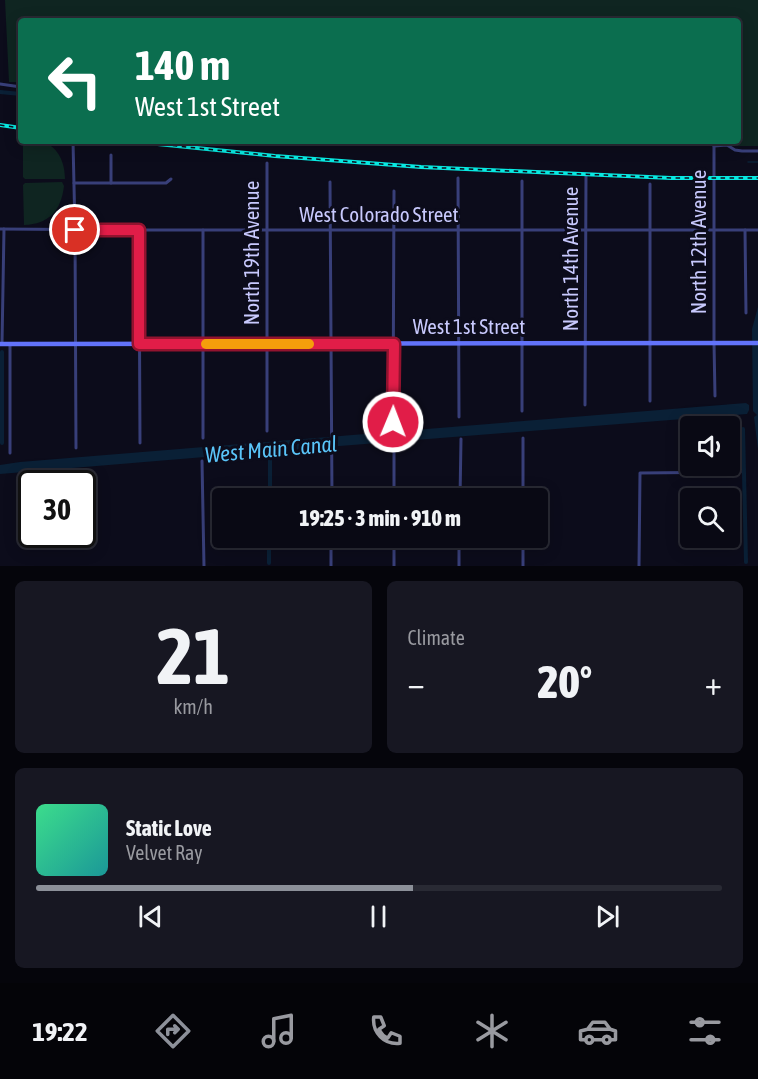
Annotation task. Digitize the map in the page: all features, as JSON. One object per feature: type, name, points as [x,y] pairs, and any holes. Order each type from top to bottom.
[{"type":"main road","name":"West 1st Street","points":[[1,344],[758,343]]},
{"type":"street","points":[[0,84],[18,87]]},
{"type":"street","points":[[73,144],[76,448]]},
{"type":"street","points":[[714,146],[727,145],[735,150],[758,151]]},
{"type":"street","name":"North 12th Avenue","points":[[714,146],[715,396]]},
{"type":"street","points":[[111,155],[111,183]]},
{"type":"street","name":"North 19th Avenue","points":[[267,163],[267,431]]},
{"type":"street","name":"North 14th Avenue","points":[[585,405],[586,175]]},
{"type":"street","points":[[458,178],[459,417]]},
{"type":"street","points":[[74,183],[166,183],[171,179]]},
{"type":"street","points":[[522,181],[522,411]]},
{"type":"street","points":[[330,182],[332,488]]},
{"type":"street","points":[[650,184],[651,401]]},
{"type":"street","points":[[393,422],[394,191]]},
{"type":"street","points":[[1,344],[2,229]]},
{"type":"street","name":"West Colorado Street","points":[[2,229],[758,230]]},
{"type":"street","points":[[139,230],[140,443]]},
{"type":"street","points":[[203,230],[203,438]]},
{"type":"street","points":[[745,230],[746,313]]},
{"type":"street","points":[[9,453],[10,344]]},
{"type":"street","points":[[523,438],[523,488]]},
{"type":"street","points":[[460,488],[461,439]]},
{"type":"street","points":[[394,445],[394,488]]},
{"type":"street","points":[[202,461],[204,566]]},
{"type":"street","points":[[639,566],[640,473],[680,473]]},
{"type":"street","points":[[331,548],[331,566]]},
{"type":"street","points":[[394,548],[394,566]]},
{"type":"street","points":[[459,548],[459,566]]},
{"type":"street","points":[[523,548],[523,566]]},
{"type":"green space","points":[[5,0],[758,0],[758,146],[691,144],[741,144],[741,18],[18,18],[18,82],[9,82]]},
{"type":"green space","points":[[23,144],[49,144],[57,152],[64,168],[65,179],[25,179],[23,177]]},
{"type":"green space","points":[[62,182],[64,186],[57,209],[47,219],[24,225],[23,185],[25,183]]},
{"type":"water","points":[[758,307],[758,449],[754,417],[757,415],[753,411],[752,329]]},
{"type":"water","name":"West Main Canal","points":[[746,403],[749,405],[747,414],[680,416],[680,419],[48,470],[18,470],[18,473],[0,474],[0,465]]},
{"type":"waterway","points":[[0,92],[18,94]]},
{"type":"waterway","points":[[748,162],[758,162]]},
{"type":"waterway","points":[[2,352],[2,443]]},
{"type":"waterway","points":[[743,429],[746,562]]},
{"type":"waterway","name":"West Main Canal","points":[[270,458],[270,488]]},
{"type":"waterway","points":[[269,548],[269,563]]},
{"type":"railway","points":[[0,125],[18,128]]},
{"type":"railway","points":[[157,144],[421,167],[671,178],[758,178]]},
{"type":"slow traffic","points":[[206,344],[309,344]]},
{"type":"route","points":[[75,230],[139,230],[139,344],[394,344],[393,422]]}]
